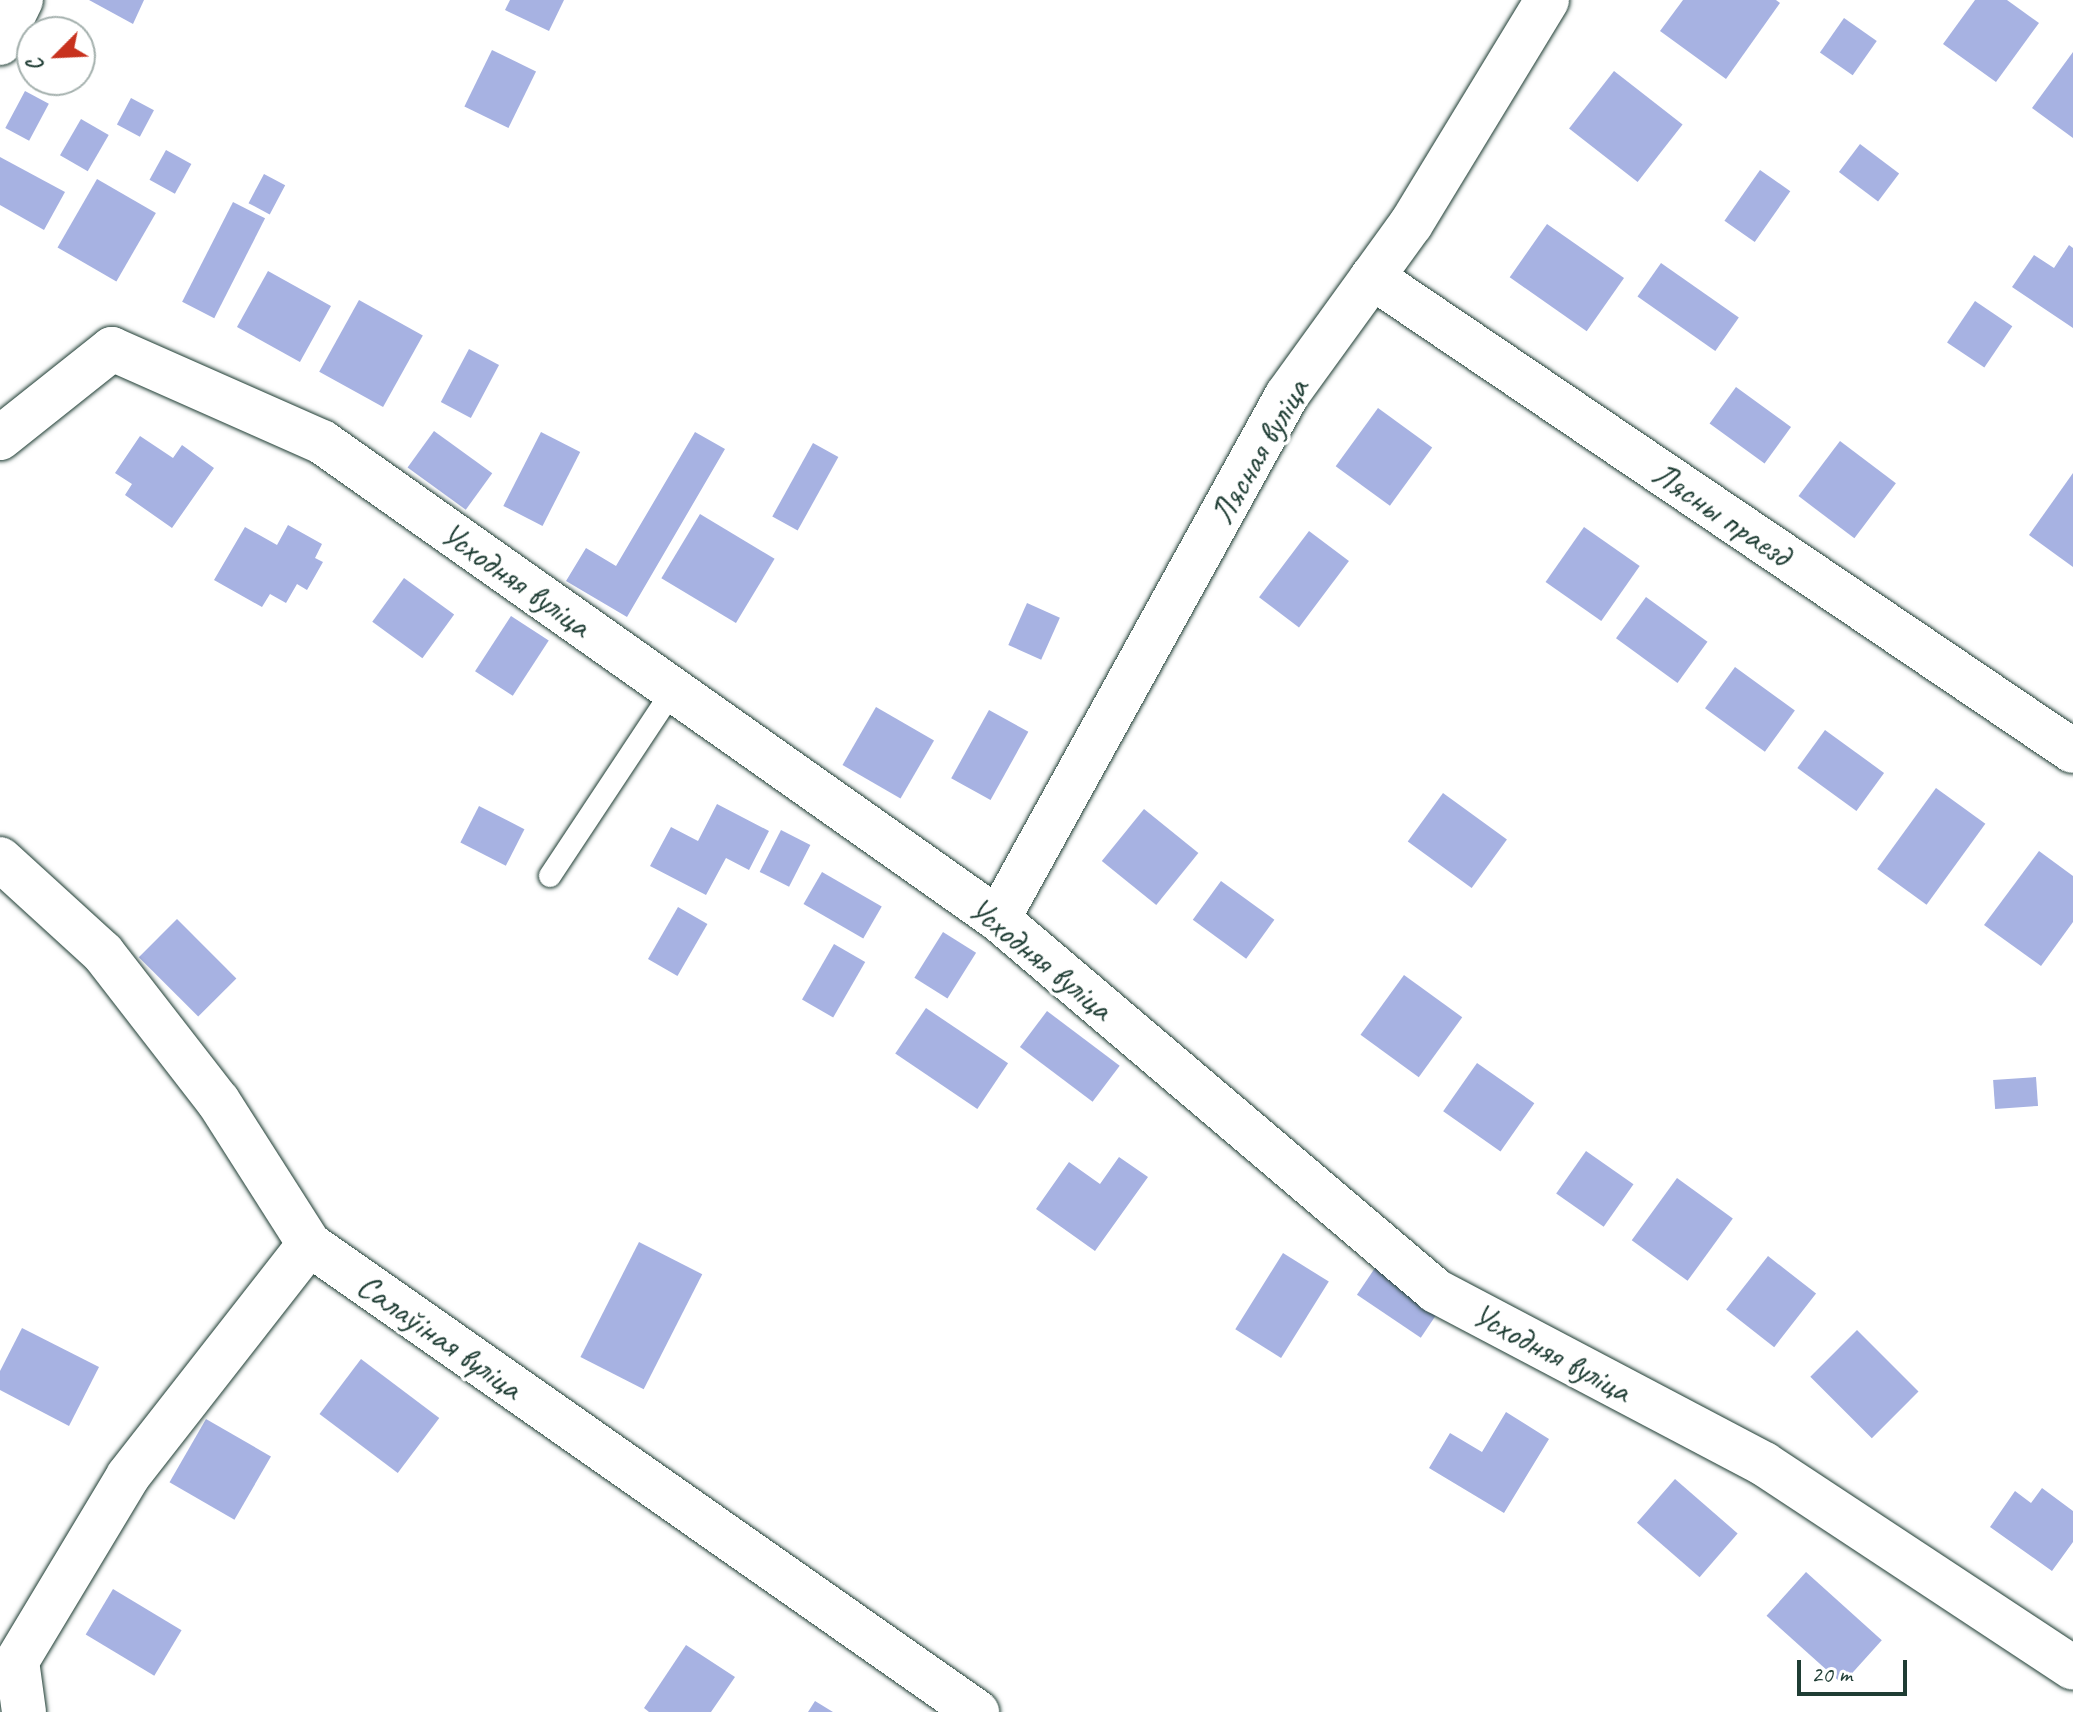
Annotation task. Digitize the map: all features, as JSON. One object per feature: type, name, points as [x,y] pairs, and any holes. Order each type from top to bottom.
[{"type":"street","points":[[0,43],[21,0]]},
{"type":"street","name":"Лясная вуліца","points":[[998,919],[1287,395],[1372,277],[1547,0]]},
{"type":"street","name":"Лясны праезд","points":[[1372,277],[2073,751]]},
{"type":"street","name":"Усходняя вуліца","points":[[0,438],[112,349],[322,442],[998,919],[1436,1291],[1764,1464],[2073,1668]]},
{"type":"street","name":"Салаўіная вуліца","points":[[0,859],[103,953],[218,1101],[309,1244],[977,1712]]},
{"type":"street","points":[[24,1712],[17,1661],[128,1476],[309,1244]]},
{"type":"lane","points":[[550,876],[673,690]]},
{"type":"building","points":[[89,0],[144,0],[133,24]]},
{"type":"building","points":[[510,0],[564,0],[549,31],[505,10]]},
{"type":"building","points":[[1683,0],[1776,0],[1780,3],[1726,79],[1660,31]]},
{"type":"building","points":[[1975,0],[2007,0],[2039,23],[1996,82],[1943,44]]},
{"type":"building","points":[[1844,18],[1877,41],[1853,75],[1820,52]]},
{"type":"building","points":[[492,50],[536,71],[508,128],[464,107]]},
{"type":"building","points":[[2073,52],[2073,138],[2032,108]]},
{"type":"building","points":[[1614,71],[1683,125],[1638,182],[1569,129]]},
{"type":"building","points":[[22,96],[34,96],[49,104],[29,141],[5,128]]},
{"type":"building","points":[[131,98],[154,110],[140,137],[117,124]]},
{"type":"building","points":[[81,119],[109,135],[88,171],[60,155]]},
{"type":"building","points":[[1860,144],[1899,173],[1878,201],[1839,172]]},
{"type":"building","points":[[166,150],[191,164],[175,194],[150,180]]},
{"type":"building","points":[[0,157],[65,192],[44,230],[0,205]]},
{"type":"building","points":[[1760,170],[1790,191],[1755,242],[1724,221]]},
{"type":"building","points":[[264,174],[285,185],[270,214],[249,203]]},
{"type":"building","points":[[97,179],[156,213],[116,281],[58,247]]},
{"type":"building","points":[[233,202],[265,218],[214,318],[182,302]]},
{"type":"building","points":[[1547,224],[1624,278],[1587,331],[1510,277]]},
{"type":"building","points":[[2069,245],[2073,248],[2073,328],[2012,287],[2034,255],[2054,268]]},
{"type":"building","points":[[1661,263],[1739,317],[1715,351],[1637,297]]},
{"type":"building","points":[[268,271],[331,306],[300,362],[237,327]]},
{"type":"building","points":[[359,300],[423,335],[383,407],[319,372]]},
{"type":"building","points":[[1975,301],[2012,326],[1984,368],[1947,342]]},
{"type":"building","points":[[469,349],[499,365],[471,418],[441,402]]},
{"type":"building","points":[[1736,387],[1791,427],[1765,463],[1710,423]]},
{"type":"building","points":[[1378,408],[1432,447],[1390,506],[1336,466]]},
{"type":"building","points":[[434,431],[492,473],[466,510],[408,467]]},
{"type":"building","points":[[541,432],[580,452],[543,526],[503,506]]},
{"type":"building","points":[[695,432],[725,449],[627,617],[566,581],[586,548],[616,566]]},
{"type":"building","points":[[140,436],[173,458],[182,445],[214,468],[172,528],[125,495],[132,484],[115,473]]},
{"type":"building","points":[[1840,441],[1896,483],[1854,538],[1798,496]]},
{"type":"building","points":[[813,443],[838,457],[798,531],[772,516]]},
{"type":"building","points":[[2073,473],[2073,567],[2029,535]]},
{"type":"building","points":[[700,514],[775,559],[736,623],[661,578]]},
{"type":"building","points":[[288,525],[322,544],[315,558],[323,562],[307,590],[297,584],[286,603],[270,594],[262,607],[214,580],[245,527],[277,545]]},
{"type":"building","points":[[1584,527],[1640,566],[1601,621],[1546,582]]},
{"type":"building","points":[[1309,531],[1349,561],[1299,627],[1259,597]]},
{"type":"building","points":[[404,578],[454,614],[422,658],[372,622]]},
{"type":"building","points":[[1646,597],[1707,642],[1678,683],[1616,638]]},
{"type":"building","points":[[1027,603],[1060,618],[1041,660],[1008,645]]},
{"type":"building","points":[[511,616],[549,641],[513,696],[475,671]]},
{"type":"building","points":[[1735,667],[1795,710],[1765,752],[1705,708]]},
{"type":"building","points":[[876,707],[934,740],[901,799],[842,765]]},
{"type":"building","points":[[989,710],[1028,732],[991,800],[951,778]]},
{"type":"building","points":[[1825,730],[1884,773],[1856,811],[1797,768]]},
{"type":"building","points":[[1936,788],[1985,824],[1927,905],[1877,869]]},
{"type":"building","points":[[1443,793],[1507,839],[1472,888],[1408,842]]},
{"type":"building","points":[[717,804],[769,831],[749,870],[726,858],[706,895],[650,866],[671,827],[698,841]]},
{"type":"building","points":[[479,806],[524,829],[506,866],[460,843]]},
{"type":"building","points":[[1144,809],[1198,853],[1156,905],[1102,861]]},
{"type":"building","points":[[781,830],[810,845],[789,887],[760,872]]},
{"type":"building","points":[[2039,851],[2073,876],[2073,922],[2041,966],[1984,925]]},
{"type":"building","points":[[822,872],[882,906],[863,939],[804,904]]},
{"type":"building","points":[[1221,881],[1274,920],[1246,959],[1193,920]]},
{"type":"building","points":[[678,907],[707,924],[677,976],[648,959]]},
{"type":"building","points":[[177,919],[236,978],[198,1017],[139,957]]},
{"type":"building","points":[[943,932],[976,953],[947,998],[914,978]]},
{"type":"building","points":[[834,944],[865,962],[833,1017],[802,999]]},
{"type":"building","points":[[1404,975],[1462,1017],[1419,1077],[1361,1035]]},
{"type":"building","points":[[926,1008],[1008,1063],[977,1109],[895,1054]]},
{"type":"building","points":[[1047,1011],[1120,1066],[1093,1102],[1020,1047]]},
{"type":"building","points":[[1477,1063],[1534,1103],[1500,1151],[1443,1111]]},
{"type":"building","points":[[2036,1077],[2038,1106],[1995,1109],[1993,1080]]},
{"type":"building","points":[[1586,1151],[1634,1184],[1604,1227],[1556,1194]]},
{"type":"building","points":[[1119,1157],[1148,1177],[1095,1251],[1036,1209],[1069,1162],[1100,1184]]},
{"type":"building","points":[[1677,1178],[1733,1219],[1688,1281],[1632,1240]]},
{"type":"building","points":[[639,1242],[702,1274],[644,1389],[580,1357]]},
{"type":"building","points":[[1283,1253],[1329,1282],[1281,1358],[1235,1329]]},
{"type":"building","points":[[1768,1256],[1816,1294],[1774,1347],[1726,1310]]},
{"type":"building","points":[[1381,1259],[1445,1302],[1421,1338],[1357,1295]]},
{"type":"building","points":[[22,1328],[99,1367],[69,1426],[0,1390],[0,1371]]},
{"type":"building","points":[[1857,1330],[1919,1392],[1872,1438],[1810,1377]]},
{"type":"building","points":[[361,1359],[439,1418],[398,1473],[319,1414]]},
{"type":"building","points":[[1506,1412],[1549,1439],[1504,1513],[1429,1468],[1450,1433],[1482,1452]]},
{"type":"building","points":[[206,1419],[271,1456],[234,1520],[170,1482]]},
{"type":"building","points":[[1675,1479],[1738,1533],[1700,1577],[1637,1523]]},
{"type":"building","points":[[2042,1488],[2073,1511],[2073,1542],[2052,1571],[1990,1527],[2015,1491],[2031,1503]]},
{"type":"building","points":[[1806,1572],[1882,1640],[1842,1684],[1767,1616]]},
{"type":"building","points":[[113,1589],[182,1630],[154,1676],[86,1634]]},
{"type":"building","points":[[686,1645],[735,1677],[711,1712],[649,1712],[644,1708]]},
{"type":"building","points":[[815,1701],[833,1712],[808,1712]]}]
